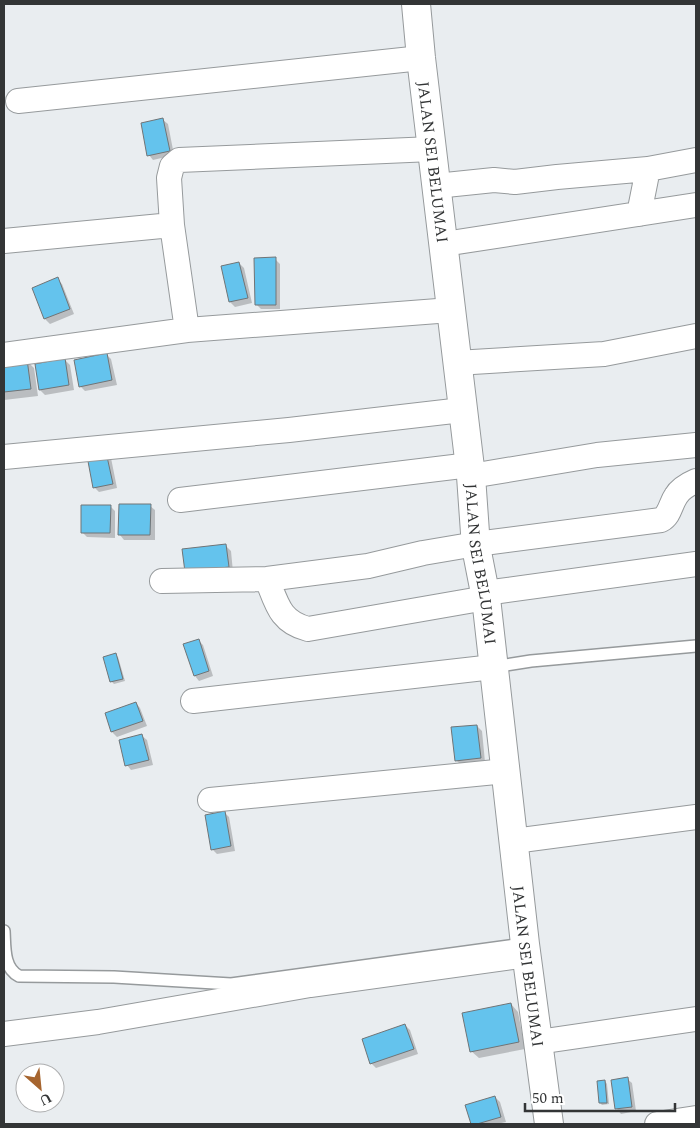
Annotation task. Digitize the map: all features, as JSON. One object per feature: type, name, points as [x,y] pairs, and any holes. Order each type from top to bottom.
[{"type":"street","name":"JALAN SEI BELUMAI","points":[[416,4],[456,363],[471,470],[476,544],[486,595],[526,949],[550,1124]]},
{"type":"street","points":[[18,101],[421,58]]},
{"type":"street","points":[[187,330],[172,225],[169,178],[172,166],[179,160],[432,150]]},
{"type":"street","points":[[436,186],[494,180],[515,182],[648,169],[696,160]]},
{"type":"street","points":[[639,214],[648,169]]},
{"type":"street","points":[[444,244],[696,205]]},
{"type":"street","points":[[4,241],[172,225]]},
{"type":"street","points":[[4,355],[187,330],[451,310]]},
{"type":"street","points":[[456,363],[604,354],[696,336]]},
{"type":"street","points":[[4,457],[289,430],[462,410]]},
{"type":"street","points":[[180,500],[696,445]]},
{"type":"street","points":[[162,581],[266,579],[368,566],[423,553],[476,544],[661,520],[667,517],[680,490],[696,481]]},
{"type":"street","points":[[266,579],[284,618],[299,627],[308,629],[486,595],[696,564]]},
{"type":"street","points":[[193,701],[493,667]]},
{"type":"street","points":[[210,800],[506,770]]},
{"type":"street","points":[[514,842],[696,817]]},
{"type":"street","points":[[4,1034],[98,1022],[526,949]]},
{"type":"street","points":[[538,1042],[696,1019]]},
{"type":"street","points":[[657,1124],[696,1118]]},
{"type":"lane","points":[[493,667],[531,661],[696,646]]},
{"type":"lane","points":[[4,931],[7,964],[10,970],[19,976],[114,977],[231,984],[526,949]]},
{"type":"building","points":[[163,118],[170,151],[147,156],[141,123]]},
{"type":"building","points":[[276,257],[276,305],[255,305],[254,258]]},
{"type":"building","points":[[239,262],[248,298],[229,302],[221,266]]},
{"type":"building","points":[[58,277],[70,309],[44,319],[32,288]]},
{"type":"building","points":[[107,353],[112,380],[79,387],[74,360]]},
{"type":"building","points":[[65,358],[69,385],[39,390],[35,364]]},
{"type":"building","points":[[27,359],[31,389],[4,392],[4,362]]},
{"type":"building","points":[[106,452],[113,484],[93,488],[87,456]]},
{"type":"building","points":[[119,504],[151,504],[150,535],[118,535]]},
{"type":"building","points":[[81,505],[111,505],[110,533],[81,533]]},
{"type":"building","points":[[226,544],[229,567],[185,572],[182,549]]},
{"type":"building","points":[[199,639],[209,671],[194,676],[183,644]]},
{"type":"building","points":[[116,653],[123,679],[110,682],[103,657]]},
{"type":"building","points":[[136,702],[143,721],[111,732],[105,713]]},
{"type":"building","points":[[477,725],[481,758],[455,761],[451,727]]},
{"type":"building","points":[[142,734],[149,760],[125,766],[119,740]]},
{"type":"building","points":[[225,811],[231,846],[211,850],[205,815]]},
{"type":"building","points":[[511,1003],[519,1042],[470,1052],[462,1013]]},
{"type":"building","points":[[405,1024],[414,1049],[370,1064],[362,1039]]},
{"type":"building","points":[[628,1077],[632,1107],[615,1109],[611,1080]]},
{"type":"building","points":[[605,1080],[607,1103],[599,1103],[597,1081]]},
{"type":"building","points":[[495,1096],[501,1117],[471,1124],[465,1105]]}]
